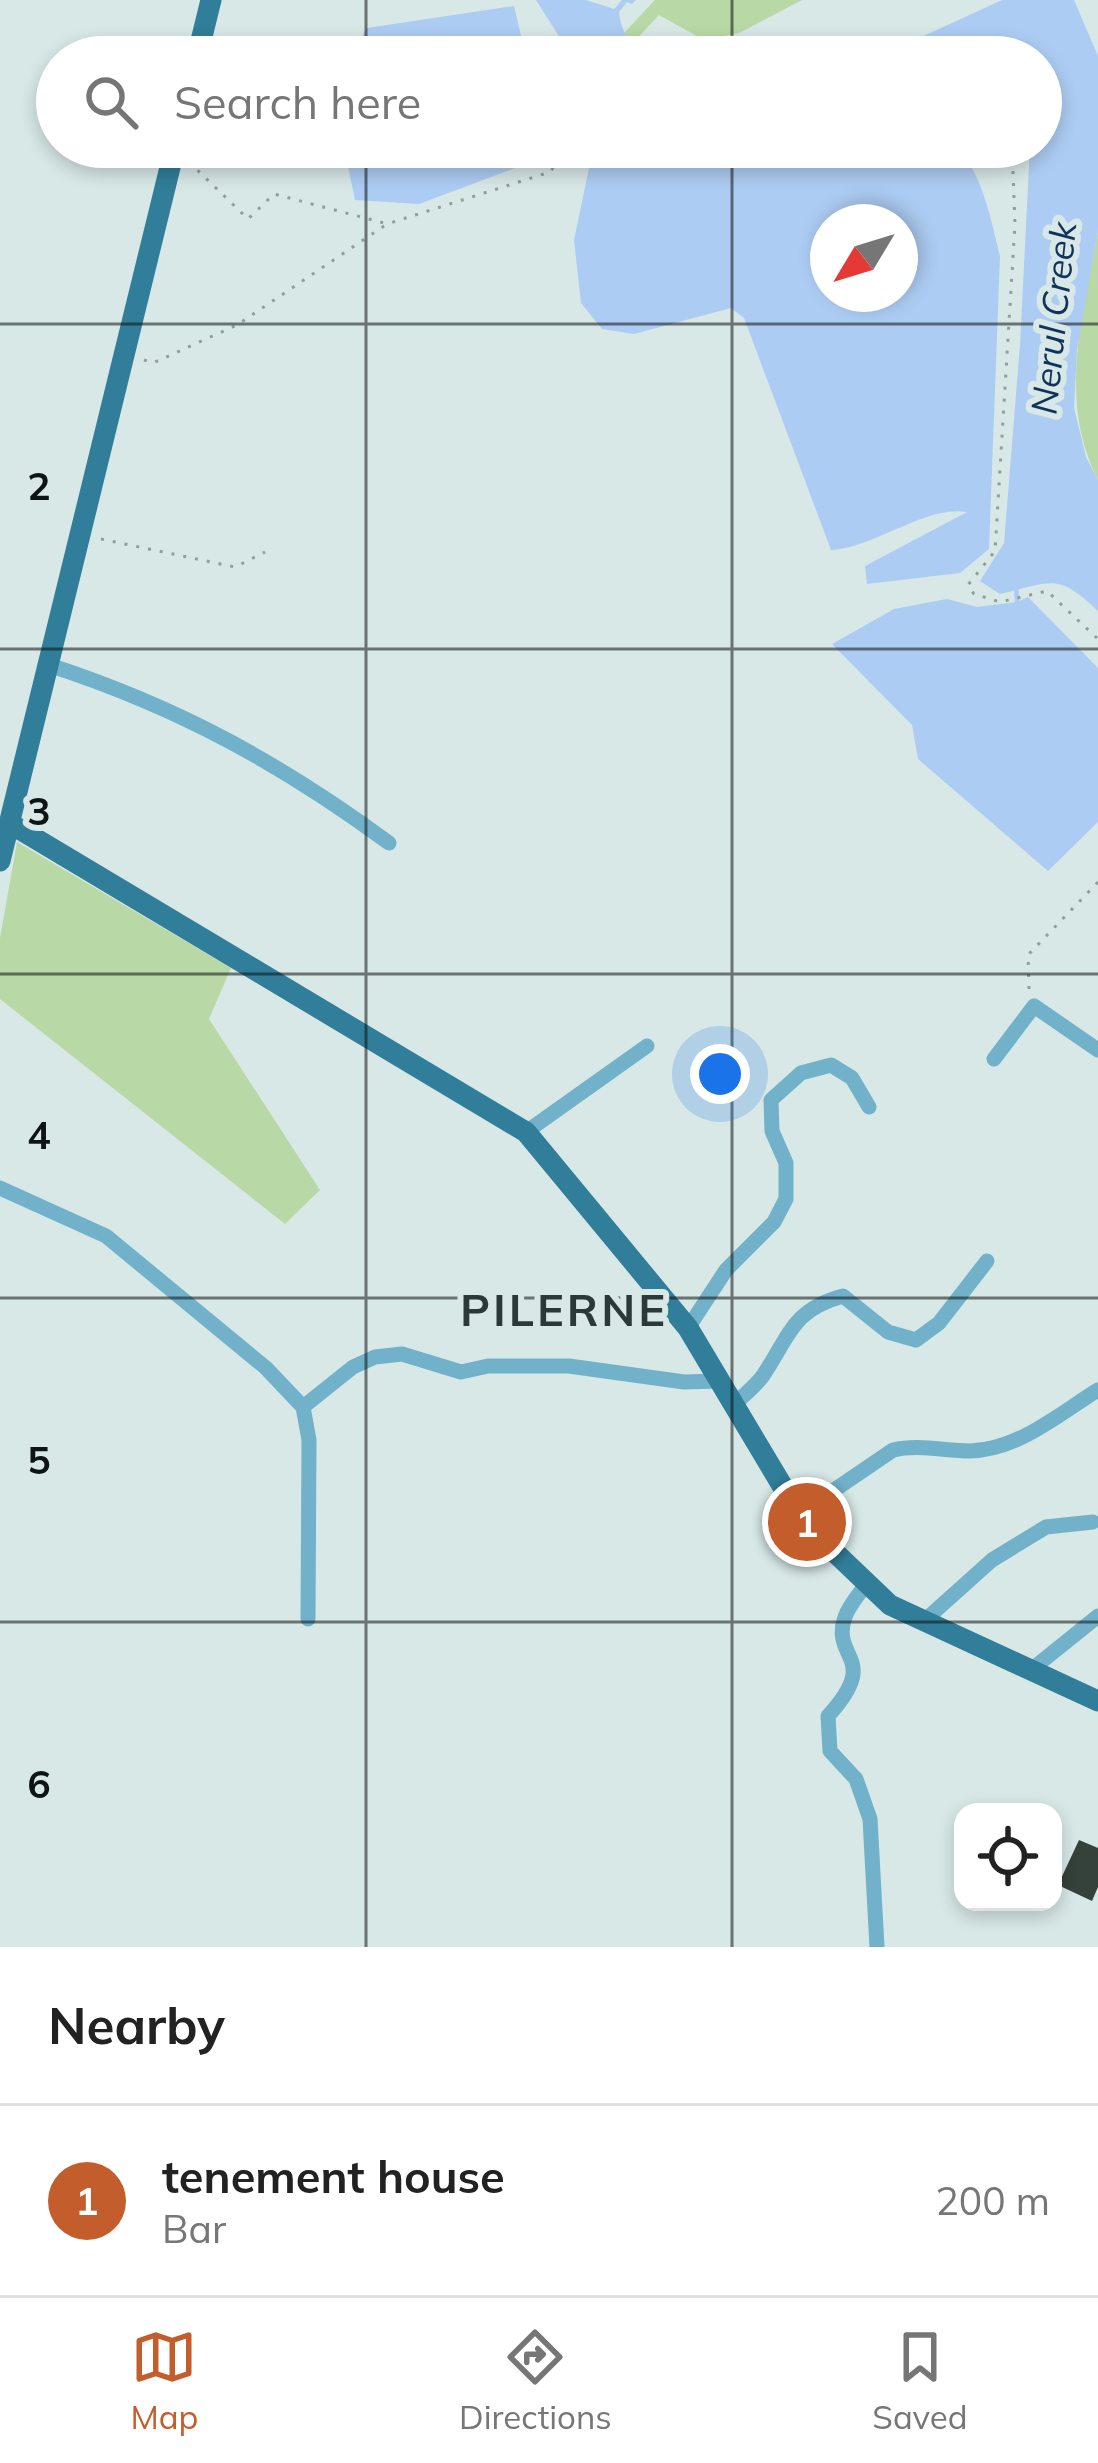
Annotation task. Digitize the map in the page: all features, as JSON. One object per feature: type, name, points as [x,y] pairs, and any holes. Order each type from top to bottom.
[{"type":"main road","points":[[202,36],[211,0]]},
{"type":"main road","points":[[0,862],[170,168]]},
{"type":"main road","points":[[10,824],[526,1132],[688,1328],[799,1514],[867,1583],[890,1605],[1098,1701]]},
{"type":"street","points":[[50,665],[132,692],[230,739],[326,797],[389,843]]},
{"type":"street","points":[[994,1059],[1034,1006],[1098,1050]]},
{"type":"street","points":[[526,1132],[647,1046]]},
{"type":"street","points":[[688,1328],[726,1270],[774,1222],[786,1198],[786,1163],[772,1131],[771,1100],[801,1073],[831,1065],[853,1078],[869,1106]]},
{"type":"street","points":[[0,1188],[106,1236],[266,1369],[303,1407],[309,1440],[308,1619]]},
{"type":"street","points":[[734,1406],[761,1378],[798,1319],[823,1301],[843,1296],[888,1332],[916,1340],[939,1323],[987,1261]]},
{"type":"street","points":[[303,1407],[353,1367],[375,1357],[402,1354],[461,1372],[488,1366],[568,1366],[684,1382],[719,1381]]},
{"type":"street","points":[[799,1514],[893,1450],[969,1451],[1012,1443],[1098,1390]]},
{"type":"street","points":[[924,1621],[992,1560],[1046,1527],[1093,1522]]},
{"type":"street","points":[[867,1583],[844,1618],[844,1641],[856,1666],[848,1694],[828,1716],[830,1751],[856,1779],[870,1819],[877,1947]]},
{"type":"street","points":[[1030,1670],[1098,1616]]},
{"type":"path","points":[[196,168],[248,219],[274,194],[387,224]]},
{"type":"path","points":[[126,352],[152,363],[237,326],[387,224],[553,168]]},
{"type":"path","points":[[1013,168],[1015,224],[997,534],[995,550],[968,585],[974,594],[1000,602],[1047,591],[1098,639]]},
{"type":"path","points":[[81,535],[236,567],[265,551]]},
{"type":"path","points":[[1034,1006],[1026,981],[1028,955],[1098,882]]},
{"type":"green space","points":[[655,0],[802,0],[724,36],[697,36],[659,15],[639,36],[624,33]]},
{"type":"green space","points":[[1098,231],[1098,480],[1086,450],[1076,388],[1081,326]]},
{"type":"green space","points":[[17,842],[231,968],[209,1019],[320,1190],[285,1224],[0,999],[0,938]]},
{"type":"water","points":[[536,0],[586,0],[614,9],[622,0],[636,0],[619,12],[628,36],[559,36]]},
{"type":"water","name":"Nerul Creek","points":[[1002,0],[1074,0],[1098,56],[1098,231],[1077,350],[1074,408],[1086,457],[1098,480],[1098,611],[1063,585],[1043,584],[1000,594],[980,581],[1004,543],[1029,168],[1062,168],[1062,36],[924,36]]},
{"type":"water","points":[[514,6],[521,36],[362,36],[367,28]]},
{"type":"water","points":[[348,168],[515,168],[419,204],[355,200]]},
{"type":"water","points":[[589,168],[970,168],[1000,256],[989,549],[960,573],[867,584],[865,566],[967,512],[934,515],[866,542],[831,550],[744,318],[731,308],[634,334],[602,329],[581,303],[574,240]]},
{"type":"water","points":[[1028,597],[1098,668],[1098,822],[1048,871],[918,759],[912,725],[832,644],[894,609],[947,599],[977,607]]},
{"type":"building","points":[[1079,1840],[1098,1848],[1098,1887],[1092,1901],[1062,1887]]},
{"type":"waterway","points":[[1016,584],[1017,602]]},
{"type":"place","name":"tenement house","points":[[807,1522]]},
{"type":"district","name":"PILERNE","points":[[564,1309]]}]
